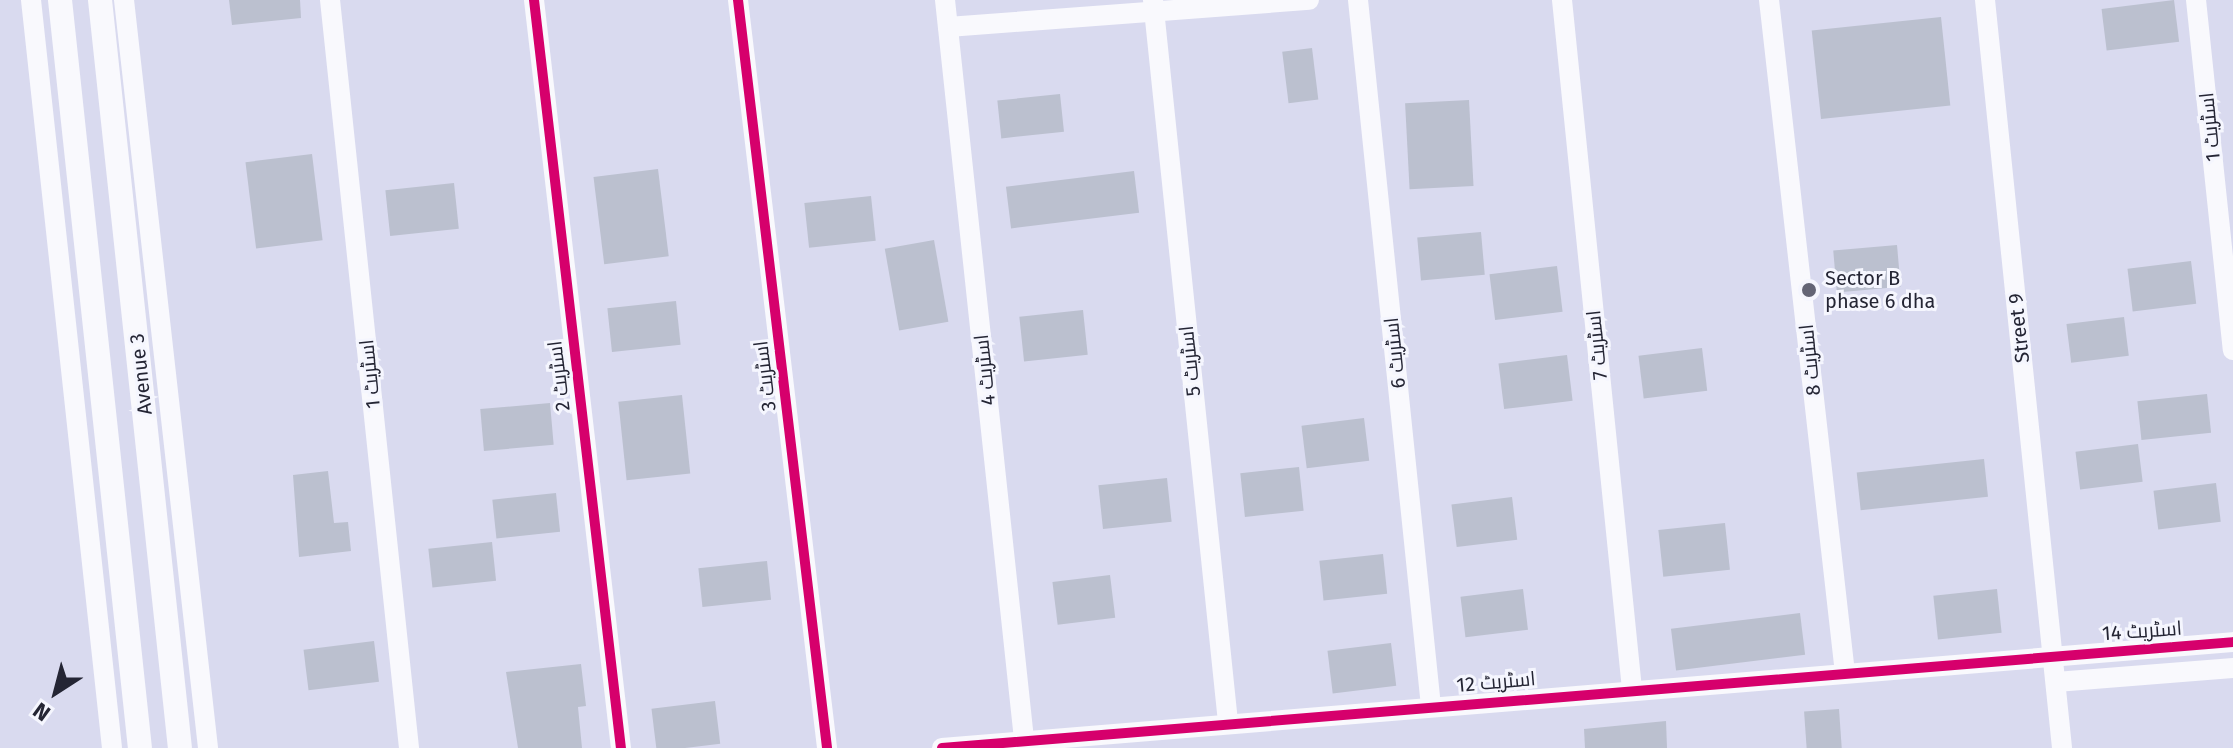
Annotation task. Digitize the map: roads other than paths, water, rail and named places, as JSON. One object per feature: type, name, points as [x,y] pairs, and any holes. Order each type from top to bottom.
[{"type":"main road","name":"Avenue 3","points":[[60,0],[140,748]]},
{"type":"main road","name":"Avenue 3","points":[[100,0],[180,748]]},
{"type":"street","points":[[31,0],[112,748]]},
{"type":"street","points":[[124,0],[208,748]]},
{"type":"street","name":"اسٹریٹ 1","points":[[330,0],[409,748]]},
{"type":"street","name":"اسٹریٹ 2","points":[[534,0],[621,748]]},
{"type":"street","name":"اسٹریٹ 3","points":[[738,0],[827,748]]},
{"type":"street","name":"اسٹریٹ 4","points":[[945,0],[1024,739]]},
{"type":"street","points":[[948,27],[1153,6],[1309,0]]},
{"type":"street","name":"اسٹریٹ 6","points":[[1358,0],[1431,706]]},
{"type":"street","name":"اسٹریٹ 7","points":[[1562,0],[1632,689]]},
{"type":"street","name":"اسٹریٹ 8","points":[[1769,0],[1845,673]]},
{"type":"street","name":"Street 9","points":[[1985,0],[2062,748]]},
{"type":"street","name":"اسٹریٹ 1","points":[[2196,0],[2233,350]]},
{"type":"street","name":"اسٹریٹ 5","points":[[1153,6],[1228,722]]},
{"type":"street","name":"اسٹریٹ 14","points":[[2054,656],[2233,642]]},
{"type":"street","name":"اسٹریٹ 12","points":[[942,748],[2054,656]]},
{"type":"street","points":[[2056,682],[2233,668]]},
{"type":"place","name":"Sector B phase 6 dha","points":[[1809,290]]}]
